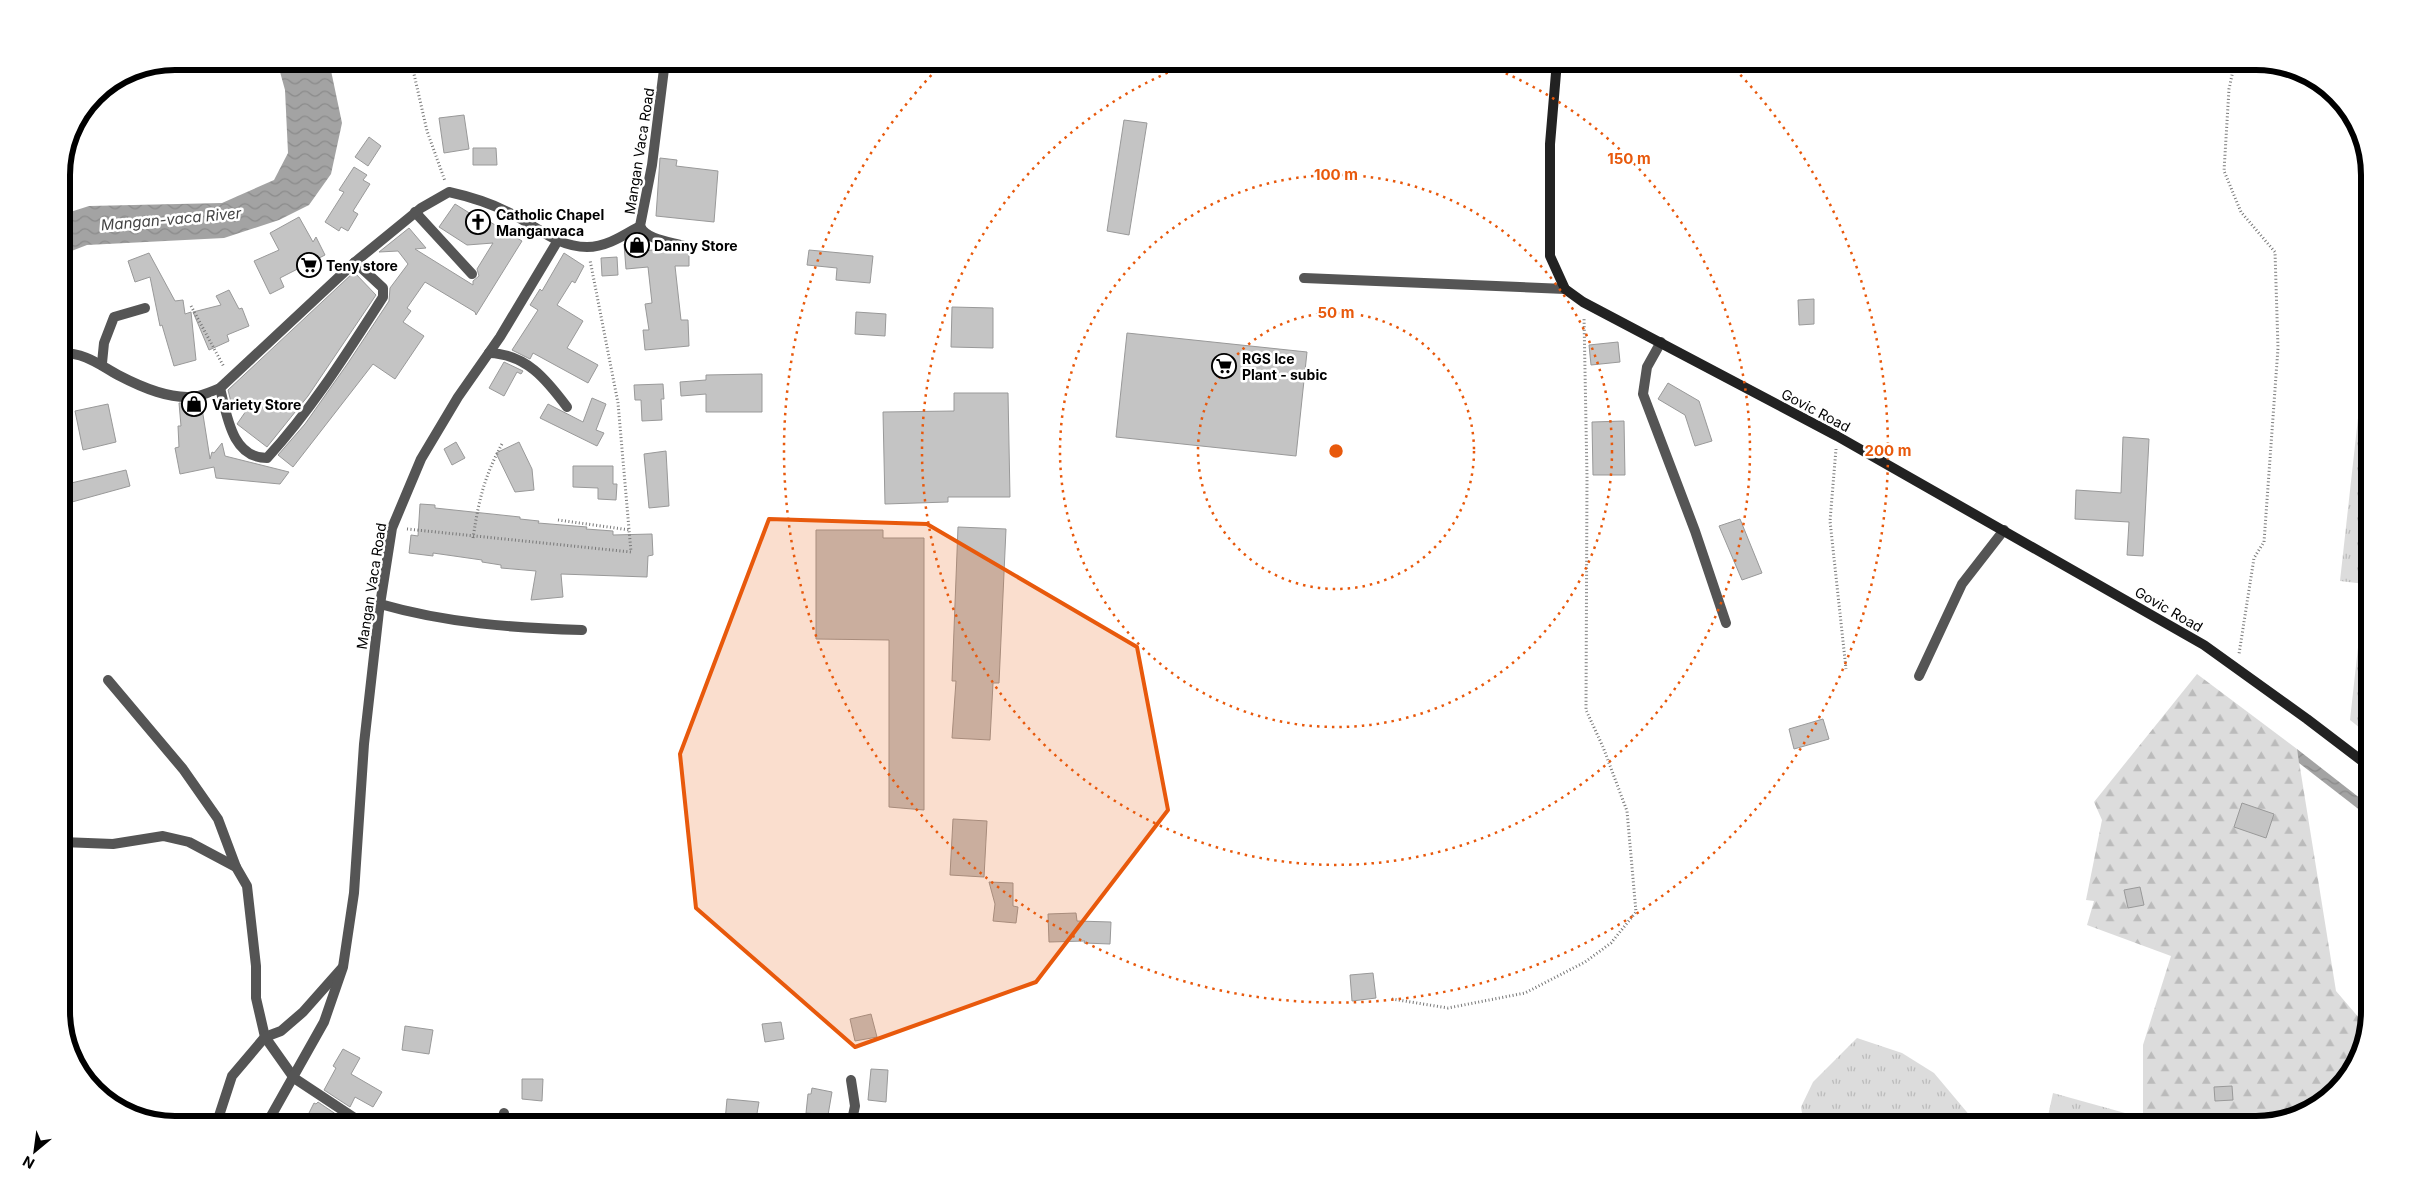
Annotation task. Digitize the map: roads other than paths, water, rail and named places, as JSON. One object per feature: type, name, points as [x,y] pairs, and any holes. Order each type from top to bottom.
[{"type":"main road","name":"Govic Road","points":[[1556,70],[1550,144],[1550,256],[1565,289],[1583,302],[1837,436],[2204,645],[2308,719],[2361,760]]},
{"type":"street","name":"Mangan Vaca Road","points":[[271,1116],[324,1022],[343,967],[354,893],[364,744],[380,604],[392,528],[421,459],[458,397],[489,353],[557,242],[588,247],[616,241],[640,226],[652,165],[665,70]]},
{"type":"street","points":[[70,353],[102,363],[117,374],[163,394],[197,396],[220,388],[355,262],[415,212],[449,192],[476,198],[515,216],[557,242]]},
{"type":"street","points":[[415,212],[472,274]]},
{"type":"street","points":[[640,226],[645,233],[684,246]]},
{"type":"street","points":[[220,388],[230,429],[239,444],[256,458],[267,458],[293,429],[328,382],[383,297],[383,288],[355,262]]},
{"type":"street","points":[[1304,278],[1565,289]]},
{"type":"street","points":[[102,363],[104,343],[114,317],[145,308]]},
{"type":"street","points":[[1661,342],[1647,367],[1642,394],[1695,531],[1726,623]]},
{"type":"street","points":[[489,353],[504,353],[526,364],[546,378],[567,407]]},
{"type":"street","points":[[1919,676],[1962,584],[2004,530]]},
{"type":"street","points":[[380,604],[420,615],[505,628],[582,630]]},
{"type":"street","points":[[108,680],[184,769],[218,819],[236,867],[247,886],[256,966],[256,998],[265,1037],[294,1078],[351,1116]]},
{"type":"street","points":[[70,842],[113,844],[163,836],[189,842],[236,867]]},
{"type":"street","points":[[219,1116],[232,1076],[265,1037],[281,1031],[304,1012],[343,967]]},
{"type":"street","points":[[851,1080],[854,1106],[852,1116]]},
{"type":"street","points":[[503,1116],[504,1112]]},
{"type":"water","name":"Mangan-vaca River","points":[[279,70],[331,70],[342,123],[331,174],[309,205],[279,220],[224,238],[87,245],[70,252],[70,212],[89,206],[222,203],[274,180],[288,153],[285,90]]},
{"type":"water","points":[[2297,749],[2361,799],[2361,811],[2299,763]]},
{"type":"place","name":"Catholic Chapel Manganvaca","points":[[478,222]]},
{"type":"place","name":"Danny Store","points":[[637,245]]},
{"type":"place","name":"Teny store","points":[[309,265]]},
{"type":"place","name":"RGS Ice Plant - subic","points":[[1224,366]]},
{"type":"place","name":"Variety Store","points":[[194,404]]}]
